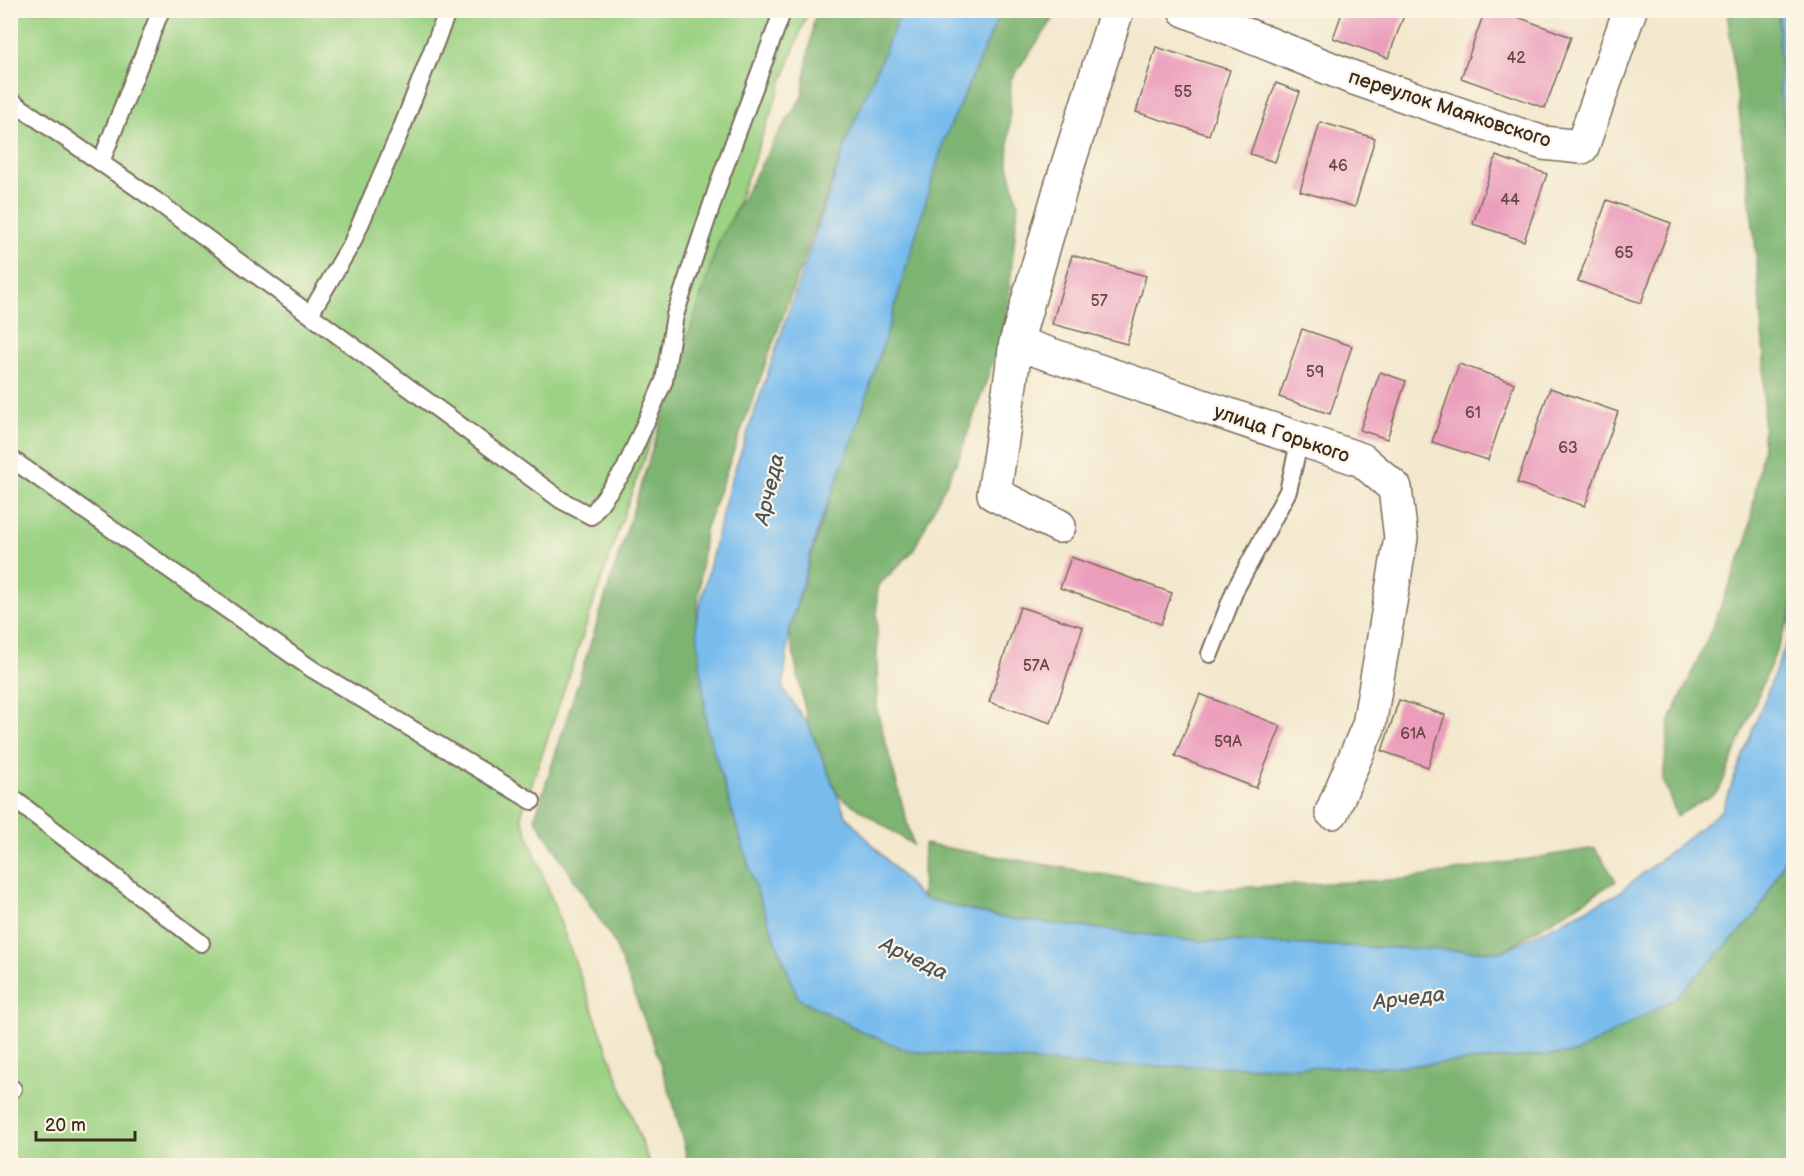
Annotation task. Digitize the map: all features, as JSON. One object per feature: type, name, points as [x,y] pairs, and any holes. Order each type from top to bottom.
[{"type":"street","points":[[1059,526],[994,494],[1016,343],[1060,190],[1118,10]]},
{"type":"street","name":"переулок Маяковского","points":[[1185,10],[1351,76],[1543,143],[1582,147],[1630,10]]},
{"type":"street","name":"улица Горького","points":[[1016,343],[1362,460],[1395,488],[1401,538],[1369,725],[1332,812]]},
{"type":"lane","points":[[101,162],[161,10]]},
{"type":"lane","points":[[310,314],[352,243],[403,125],[448,10]]},
{"type":"lane","points":[[10,100],[155,200],[561,500],[591,516],[625,469],[664,381],[675,315],[721,177],[783,10]]},
{"type":"lane","points":[[1210,654],[1235,590],[1288,491],[1300,439]]},
{"type":"lane","points":[[10,458],[312,669],[531,801]]},
{"type":"lane","points":[[10,796],[201,943]]},
{"type":"green space","points":[[10,11],[808,11],[625,511],[521,816],[650,1165],[11,1165]]},
{"type":"green space","points":[[839,11],[902,11],[847,140],[705,530],[696,621],[707,729],[755,886],[798,998],[863,1032],[909,1051],[1098,1066],[1386,1067],[1576,1053],[1757,914],[1793,843],[1793,1165],[689,1165],[673,1102],[653,1042],[614,942],[535,818],[718,243],[777,136],[802,97],[814,18]]},
{"type":"green space","points":[[1001,11],[1059,11],[1011,79],[1008,165],[1018,204],[1006,325],[960,455],[913,551],[877,587],[877,710],[913,845],[838,795],[808,724],[789,632],[818,532],[890,322],[944,140]]},
{"type":"green space","points":[[1727,11],[1779,11],[1780,94],[1794,172],[1793,610],[1719,791],[1677,816],[1663,780],[1669,723],[1711,631],[1747,541],[1763,446],[1764,357],[1755,242]]},
{"type":"green space","points":[[924,844],[1194,890],[1407,879],[1595,848],[1616,881],[1501,952],[1202,941],[1002,918],[922,898]]},
{"type":"water","name":"Арчеда","points":[[902,10],[1001,11],[944,140],[856,430],[817,532],[789,632],[783,689],[808,724],[846,816],[922,898],[1002,918],[1202,941],[1501,952],[1617,894],[1722,810],[1789,636],[1793,590],[1793,843],[1757,914],[1673,1000],[1576,1053],[1386,1067],[1098,1066],[909,1051],[863,1032],[798,998],[755,886],[707,729],[696,621],[729,487],[847,140]]},
{"type":"water","points":[[1779,11],[1793,11],[1793,172],[1780,94]]},
{"type":"building","points":[[1225,10],[1255,10],[1251,21]]},
{"type":"building","points":[[1343,10],[1406,10],[1388,58],[1333,38]]},
{"type":"building","points":[[1485,10],[1499,10],[1571,37],[1545,108],[1461,78]]},
{"type":"building","points":[[1156,47],[1230,70],[1209,135],[1136,112]]},
{"type":"building","points":[[1276,83],[1300,92],[1275,162],[1250,154]]},
{"type":"building","points":[[1320,122],[1375,138],[1355,207],[1300,191]]},
{"type":"building","points":[[1496,156],[1547,174],[1524,241],[1473,224]]},
{"type":"building","points":[[1607,200],[1671,223],[1641,303],[1578,281]]},
{"type":"building","points":[[1072,255],[1146,276],[1127,344],[1052,324]]},
{"type":"building","points":[[1302,329],[1352,346],[1330,414],[1279,397]]},
{"type":"building","points":[[1459,364],[1514,383],[1488,460],[1432,442]]},
{"type":"building","points":[[1380,372],[1406,381],[1387,439],[1360,430]]},
{"type":"building","points":[[1550,388],[1618,412],[1585,506],[1517,483]]},
{"type":"building","points":[[1071,557],[1172,593],[1161,624],[1060,588]]},
{"type":"building","points":[[1020,607],[1083,627],[1051,723],[989,702]]},
{"type":"building","points":[[1200,694],[1281,726],[1256,788],[1175,756]]},
{"type":"building","points":[[1399,700],[1445,715],[1428,767],[1382,751]]}]
